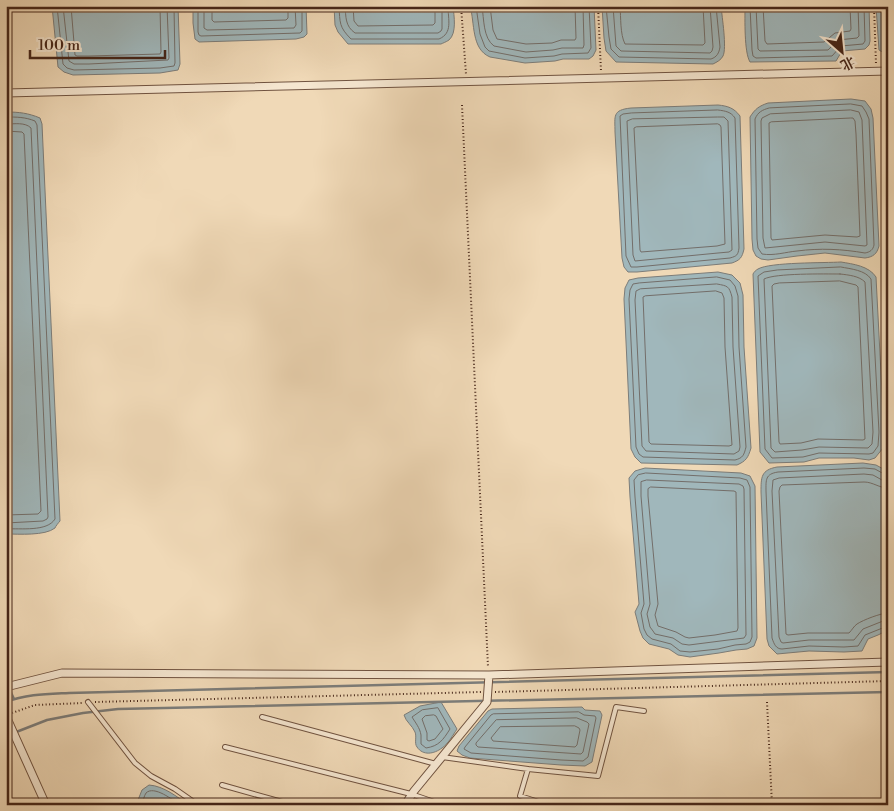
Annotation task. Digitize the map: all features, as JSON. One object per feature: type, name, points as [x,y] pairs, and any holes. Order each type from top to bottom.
[{"type":"street","points":[[6,93],[888,72]]},
{"type":"street","points":[[6,687],[62,673],[489,676],[888,662]]},
{"type":"street","points":[[405,805],[488,694],[489,676]]},
{"type":"street","points":[[6,716],[46,805]]},
{"type":"lane","points":[[88,702],[135,763],[151,776],[175,789],[198,805]]},
{"type":"lane","points":[[442,757],[528,769],[598,776],[616,707],[644,711]]},
{"type":"lane","points":[[262,717],[436,764]]},
{"type":"lane","points":[[225,747],[412,794],[443,805]]},
{"type":"lane","points":[[528,769],[520,796],[548,805]]},
{"type":"lane","points":[[222,785],[278,803],[293,805]]},
{"type":"path","points":[[461,6],[466,82]]},
{"type":"path","points":[[598,6],[601,79]]},
{"type":"path","points":[[874,6],[876,72]]},
{"type":"path","points":[[462,105],[489,676]]},
{"type":"path","points":[[6,716],[35,704],[488,694],[888,681]]},
{"type":"path","points":[[767,702],[772,805]]},
{"type":"water","points":[[52,6],[178,6],[180,64],[178,70],[160,73],[73,75],[64,72],[58,67]]},
{"type":"water","points":[[193,6],[306,6],[307,34],[296,39],[199,42],[195,39]]},
{"type":"water","points":[[334,6],[453,6],[453,33],[449,40],[441,44],[348,44],[335,25]]},
{"type":"water","points":[[470,6],[594,6],[596,50],[589,59],[563,59],[525,63],[490,57],[484,53],[477,42]]},
{"type":"water","points":[[602,6],[721,6],[724,40],[723,56],[713,64],[616,62],[606,51]]},
{"type":"water","points":[[745,6],[869,6],[869,45],[865,49],[842,51],[836,61],[750,62],[746,43]]},
{"type":"water","points":[[876,6],[888,6],[888,53],[879,50]]},
{"type":"water","points":[[851,99],[865,101],[871,109],[873,118],[879,246],[876,253],[865,258],[825,253],[768,260],[761,259],[756,256],[753,250],[752,239],[750,117],[758,108],[768,103]]},
{"type":"water","points":[[718,105],[730,108],[740,116],[744,249],[741,257],[732,263],[628,272],[624,267],[622,258],[615,132],[616,115],[620,110],[631,108]]},
{"type":"water","points":[[888,110],[888,228],[884,123]]},
{"type":"water","points":[[6,112],[36,116],[40,118],[42,124],[60,521],[51,531],[32,534],[6,534]]},
{"type":"water","points":[[841,262],[865,268],[876,277],[884,432],[883,448],[875,458],[869,460],[819,458],[804,462],[769,463],[760,452],[753,274],[758,269],[774,265]]},
{"type":"water","points":[[718,272],[732,275],[740,283],[743,295],[744,347],[751,448],[749,454],[745,460],[737,465],[641,463],[631,449],[625,288],[629,280],[638,278]]},
{"type":"water","points":[[863,463],[876,465],[888,473],[888,630],[868,639],[862,651],[809,651],[777,654],[769,646],[767,639],[761,492],[763,475],[768,470],[777,467]]},
{"type":"water","points":[[645,468],[741,473],[750,476],[755,486],[757,638],[754,646],[747,649],[690,657],[678,655],[669,649],[649,644],[643,638],[635,612],[639,604],[629,478],[635,471]]},
{"type":"water","points":[[441,702],[457,729],[448,742],[436,752],[422,752],[416,745],[415,732],[404,715],[420,706]]},
{"type":"water","points":[[582,707],[585,710],[600,711],[602,715],[592,762],[585,766],[470,758],[457,751],[488,711],[492,709]]},
{"type":"water","points":[[149,785],[175,795],[189,805],[136,805],[142,790]]},
{"type":"waterway","points":[[6,702],[29,696],[69,693],[888,672]]},
{"type":"waterway","points":[[6,682],[14,699]]},
{"type":"waterway","points":[[6,736],[47,720],[118,709],[888,692]]}]
